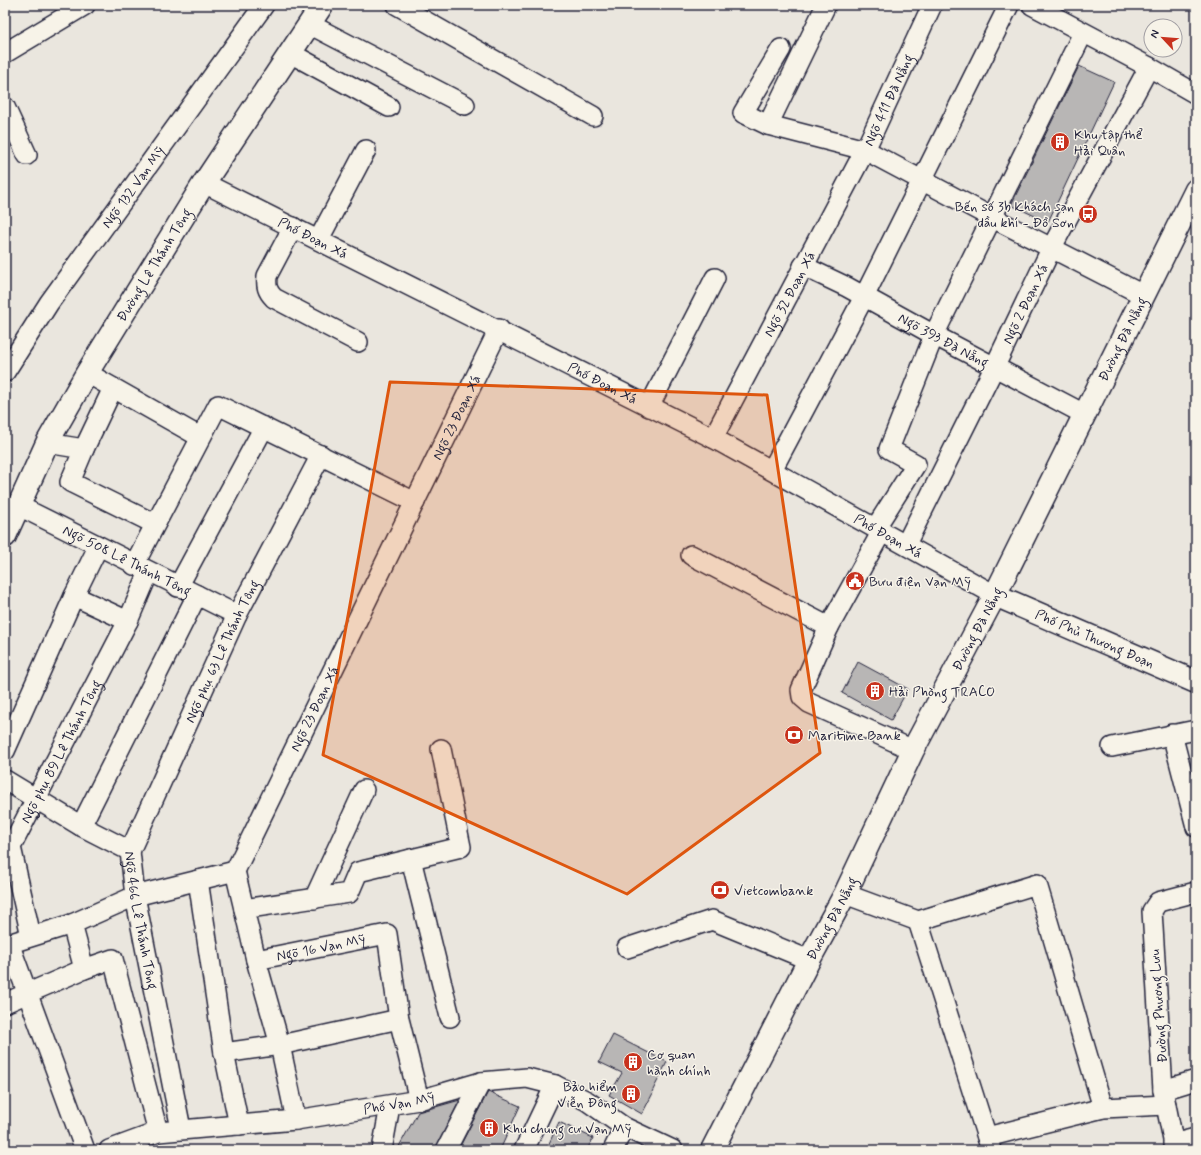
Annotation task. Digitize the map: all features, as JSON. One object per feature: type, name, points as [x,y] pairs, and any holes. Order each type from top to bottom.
[{"type":"main road","name":"Đường Lê Thánh Tông","points":[[5,536],[47,443],[87,373],[204,183],[322,5]]},
{"type":"main road","name":"Đường Đà Nẵng","points":[[712,1150],[809,960],[845,894],[913,750],[995,595],[1196,190]]},
{"type":"main road","name":"Phố Phủ Thượng Đoạn","points":[[995,595],[1196,682]]},
{"type":"street","points":[[5,53],[85,5]]},
{"type":"street","name":"Ngõ 132 Vạn Mỹ","points":[[5,372],[48,303],[264,5]]},
{"type":"street","points":[[397,5],[593,116]]},
{"type":"street","points":[[768,125],[826,5]]},
{"type":"street","name":"Ngõ 411 Đà Nẵng","points":[[932,5],[865,150],[1143,295]]},
{"type":"street","points":[[772,470],[864,297],[1009,5]]},
{"type":"street","points":[[1032,5],[1149,67],[1196,94]]},
{"type":"street","points":[[309,24],[465,105]]},
{"type":"street","points":[[913,750],[809,702],[802,697],[801,690],[829,627],[879,529],[916,464],[889,449],[934,335],[1083,33]]},
{"type":"street","points":[[781,49],[743,113],[768,125],[865,150]]},
{"type":"street","points":[[290,53],[389,107]]},
{"type":"street","name":"Ngõ 2 Đoạn Xá","points":[[906,544],[995,366],[1052,247],[1149,67]]},
{"type":"street","points":[[5,107],[27,154]]},
{"type":"street","points":[[319,239],[366,150]]},
{"type":"street","name":"Ngõ 32 Đoạn Xá","points":[[713,438],[865,150]]},
{"type":"street","name":"Phố Đoạn Xá","points":[[204,183],[499,329],[713,438],[906,544],[995,595]]},
{"type":"street","points":[[293,226],[267,276],[266,285],[269,292],[274,298],[358,342]]},
{"type":"street","name":"Ngõ 393 Đà Nẵng","points":[[803,266],[1084,414]]},
{"type":"street","points":[[649,406],[715,278]]},
{"type":"street","name":"Ngõ 23 Đoạn Xá","points":[[235,871],[499,329]]},
{"type":"street","points":[[87,373],[200,437]]},
{"type":"street","points":[[113,388],[70,482],[155,524]]},
{"type":"street","name":"Ngõ phụ 89 Lê Thánh Tông","points":[[31,936],[11,847],[37,800],[128,621],[155,524],[218,405],[415,502]]},
{"type":"street","points":[[178,586],[264,427]]},
{"type":"street","points":[[47,443],[84,449]]},
{"type":"street","name":"Ngõ phụ 63 Lê Thánh Tông","points":[[130,851],[237,615],[321,456]]},
{"type":"street","name":"Ngõ 508 Lê Thánh Tông","points":[[19,506],[98,547],[237,615]]},
{"type":"street","points":[[5,751],[74,596],[98,547]]},
{"type":"street","points":[[691,555],[829,627]]},
{"type":"street","points":[[81,826],[197,595]]},
{"type":"street","points":[[74,596],[128,621]]},
{"type":"street","points":[[1112,747],[1196,730]]},
{"type":"street","points":[[1172,734],[1196,827]]},
{"type":"street","points":[[244,909],[349,893],[358,872],[461,847],[441,749]]},
{"type":"street","name":"Ngõ 466 Lê Thánh Tông","points":[[5,780],[81,826],[130,851],[135,896],[182,1129]]},
{"type":"street","points":[[314,899],[364,790]]},
{"type":"street","points":[[411,859],[450,1017]]},
{"type":"street","points":[[85,1150],[28,994],[7,944],[72,924],[135,896],[235,871],[256,960],[280,1045],[296,1120]]},
{"type":"street","points":[[198,880],[224,1053],[239,1125]]},
{"type":"street","points":[[845,894],[918,921],[1037,884],[1103,1108]]},
{"type":"street","name":"Đường Phương Lưu","points":[[1174,1147],[1164,1098],[1152,911],[1158,902],[1196,892]]},
{"type":"street","points":[[627,948],[712,920],[809,960]]},
{"type":"street","points":[[918,921],[989,1143],[1103,1108],[1164,1098],[1196,1080]]},
{"type":"street","points":[[72,924],[84,969]]},
{"type":"street","name":"Ngõ 16 Vạn Mỹ","points":[[256,960],[387,934],[400,1019],[419,1100]]},
{"type":"street","points":[[5,1003],[84,969],[113,959],[158,1132]]},
{"type":"street","points":[[224,1053],[280,1045],[400,1019]]},
{"type":"street","name":"Phố Vạn Mỹ","points":[[109,1150],[158,1132],[296,1120],[390,1106],[419,1100],[481,1082],[527,1078],[555,1086],[587,1101],[624,1127],[673,1150]]},
{"type":"street","points":[[446,1150],[481,1082]]},
{"type":"street","points":[[524,1150],[555,1086]]},
{"type":"street","points":[[382,1150],[390,1106]]},
{"type":"street","points":[[613,1150],[624,1127]]},
{"type":"street","points":[[1174,1147],[1196,1138]]},
{"type":"highlighted area","points":[[390,382],[767,395],[820,753],[627,894],[323,755]]},
{"type":"building","name":"Khu tập thể Hải Quân","points":[[1079,66],[1114,82],[1048,222],[1011,205]]},
{"type":"building","name":"Hải Phòng TRACO","points":[[858,662],[908,689],[891,720],[842,693]]},
{"type":"building","name":"Cơ quan hành chính","points":[[613,1035],[667,1062],[642,1114],[609,1095],[622,1073],[599,1062]]},
{"type":"building","name":"Khu chung cư Vạn Mỹ","points":[[488,1092],[520,1106],[500,1150],[458,1150]]},
{"type":"building","points":[[460,1100],[435,1150],[397,1150],[418,1112]]},
{"type":"building","name":"Khu chung cư Vạn Mỹ","points":[[559,1122],[593,1138],[587,1150],[546,1150]]},
{"type":"place","name":"Khu tập thể Hải Quân","points":[[1060,142]]},
{"type":"place","name":"Bến số 3b Khách sạn dầu khí - Đồ Sơn","points":[[1088,214]]},
{"type":"place","name":"Bưu điện Vạn Mỹ","points":[[855,581]]},
{"type":"place","name":"Hải Phòng TRACO","points":[[875,691]]},
{"type":"place","name":"Maritime Bank","points":[[794,735]]},
{"type":"place","name":"Vietcombank","points":[[720,890]]},
{"type":"place","name":"Cơ quan hành chính","points":[[633,1062]]},
{"type":"place","name":"Bảo hiểm Viễn Đông","points":[[631,1094]]},
{"type":"place","name":"Khu chung cư Vạn Mỹ","points":[[489,1128]]}]
